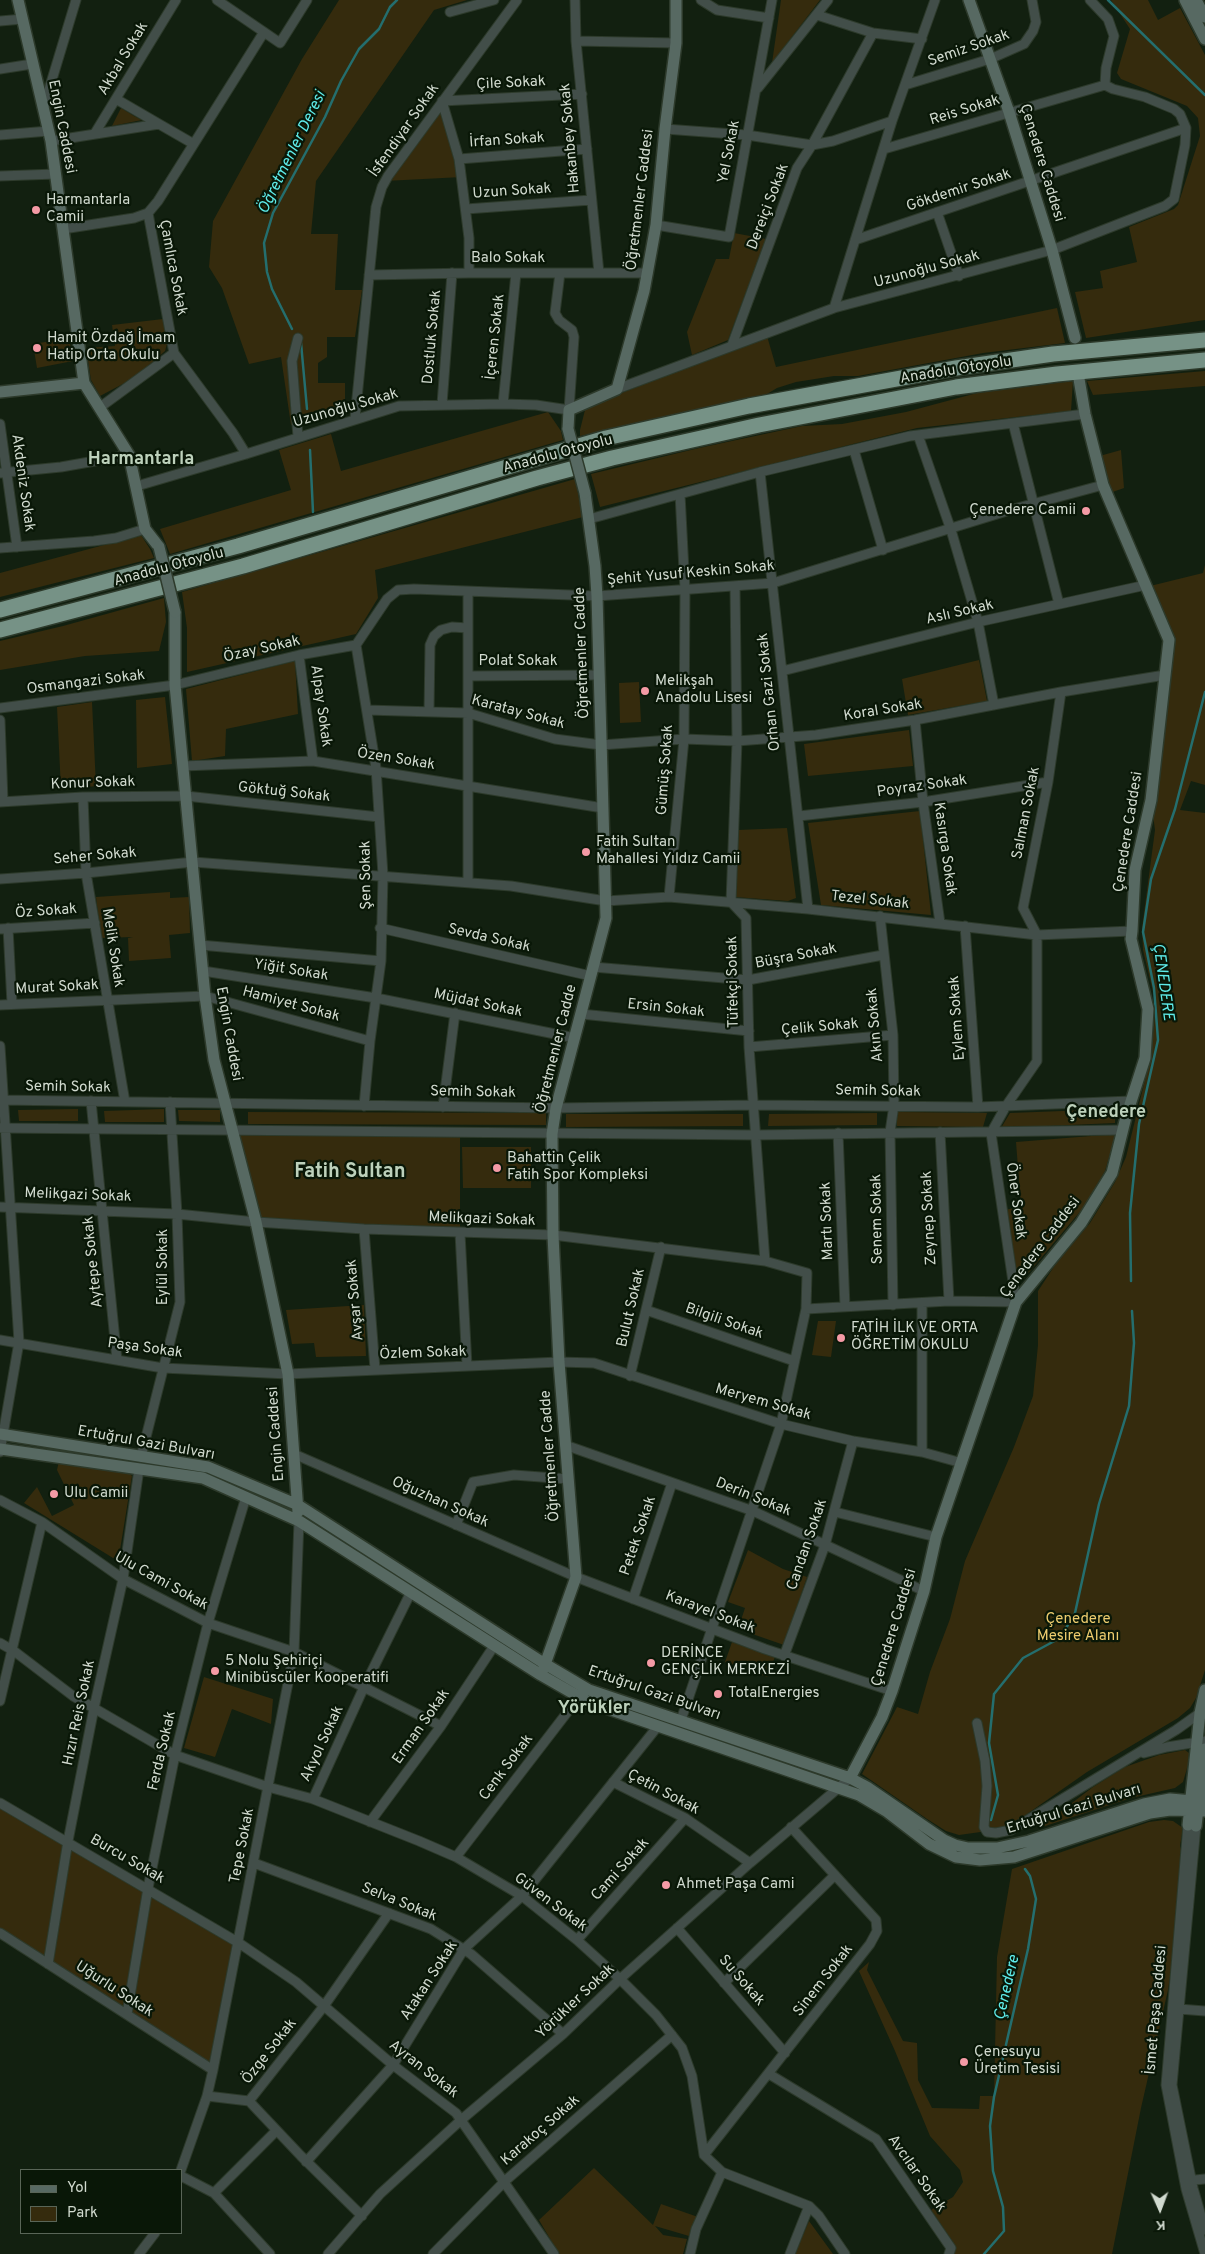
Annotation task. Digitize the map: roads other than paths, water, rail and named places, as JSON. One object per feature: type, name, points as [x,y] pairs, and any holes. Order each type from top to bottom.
[{"type":"highway","name":"Anadolu Otoyolu","points":[[0,610],[176,563],[606,438],[749,406],[895,378],[1053,354],[1205,340]]},
{"type":"highway","name":"Anadolu Otoyolu","points":[[0,630],[243,566],[537,478],[680,442],[816,412],[956,387],[1205,360]]},
{"type":"street","name":"Engin Caddesi","points":[[18,0],[50,136],[84,383],[129,455],[146,529],[159,547],[175,612],[175,685],[205,996],[214,1060],[256,1222],[288,1374],[299,1521]]},
{"type":"street","name":"Akbal Sokak","points":[[95,133],[176,0]]},
{"type":"street","points":[[217,0],[280,43],[307,0]]},
{"type":"street","points":[[450,12],[494,0]]},
{"type":"street","name":"İsfendiyar Sokak","points":[[355,418],[376,207],[382,187],[442,101],[517,0]]},
{"type":"street","name":"Hakanbey Sokak","points":[[575,0],[576,41],[599,272]]},
{"type":"street","name":"Öğretmenler Caddesi","points":[[617,389],[648,273],[656,225],[676,42],[676,0]]},
{"type":"street","points":[[701,0],[717,10],[769,18]]},
{"type":"street","name":"Yel Sokak","points":[[656,225],[728,237],[772,0]]},
{"type":"street","points":[[757,88],[828,0]]},
{"type":"street","points":[[834,308],[892,121],[935,0]]},
{"type":"street","name":"Çenedere Caddesi","points":[[969,0],[1009,112],[1052,250],[1075,338]]},
{"type":"street","name":"Semiz Sokak","points":[[905,85],[990,59],[1019,47],[1027,40],[1036,22],[1032,0]]},
{"type":"street","points":[[1090,0],[1108,20],[1114,36],[1106,68],[1106,85],[1112,89],[1145,97],[1174,109],[1180,114],[1186,128]]},
{"type":"street","points":[[1185,0],[1205,39]]},
{"type":"street","points":[[1196,0],[1205,17]]},
{"type":"street","points":[[44,106],[74,1]]},
{"type":"street","points":[[817,15],[874,33],[922,39]]},
{"type":"street","points":[[0,21],[23,19]]},
{"type":"street","name":"Çamlıca Sokak","points":[[63,229],[134,218],[148,213],[158,201],[192,143],[264,32]]},
{"type":"street","name":"Dereiçi Sokak","points":[[732,345],[797,168],[812,145],[874,33]]},
{"type":"street","points":[[576,41],[676,42]]},
{"type":"street","points":[[0,69],[32,64]]},
{"type":"street","name":"Reis Sokak","points":[[884,149],[1106,85]]},
{"type":"street","name":"Çile Sokak","points":[[442,101],[582,94]]},
{"type":"street","points":[[116,99],[192,143]]},
{"type":"street","points":[[442,101],[459,159],[466,209],[469,273]]},
{"type":"street","points":[[665,129],[747,135],[812,145],[834,141],[892,121]]},
{"type":"street","points":[[0,135],[50,136],[95,133],[159,124]]},
{"type":"street","name":"Gökdemir Sokak","points":[[855,240],[1186,128]]},
{"type":"street","name":"Uzunoğlu Sokak","points":[[617,389],[834,308],[1052,250],[1171,203],[1174,199],[1185,145],[1186,128]]},
{"type":"street","name":"İrfan Sokak","points":[[459,159],[587,149]]},
{"type":"street","points":[[0,176],[56,174]]},
{"type":"street","name":"Uzun Sokak","points":[[466,209],[591,200]]},
{"type":"street","points":[[938,212],[958,276]]},
{"type":"street","name":"Çamlıca Sokak","points":[[148,213],[174,353],[233,433],[246,454]]},
{"type":"street","name":"Dostluk Sokak","points":[[442,404],[452,273]]},
{"type":"street","name":"İçeren Sokak","points":[[503,404],[516,273]]},
{"type":"street","points":[[560,273],[555,313],[558,320],[572,330],[574,338],[569,410],[617,389]]},
{"type":"street","name":"Balo Sokak","points":[[369,275],[648,273]]},
{"type":"street","points":[[298,338],[292,361],[298,437]]},
{"type":"street","points":[[99,408],[174,353]]},
{"type":"street","name":"Çenedere Caddesi","points":[[850,1778],[882,1717],[892,1691],[924,1591],[936,1537],[1016,1302],[1081,1223],[1112,1173],[1131,1101],[1145,1058],[1148,1009],[1131,939],[1135,870],[1151,800],[1169,640],[1103,484],[1085,414],[1079,379]]},
{"type":"street","points":[[0,392],[84,383]]},
{"type":"street","name":"Uzunoğlu Sokak","points":[[137,486],[399,406],[503,404],[536,405],[569,410]]},
{"type":"street","name":"Öğretmenler Cadde","points":[[543,1670],[576,1577],[559,1362],[553,1236],[552,1134],[556,1108],[606,918],[597,596],[585,493],[568,429],[569,410]]},
{"type":"street","points":[[589,520],[760,472],[918,435],[1085,414]]},
{"type":"street","points":[[1013,423],[1060,604]]},
{"type":"street","name":"Akdeniz Sokak","points":[[0,424],[3,473],[17,547]]},
{"type":"street","points":[[918,435],[951,530],[978,622],[994,705]]},
{"type":"street","points":[[854,450],[883,550]]},
{"type":"street","points":[[3,473],[61,467],[129,455]]},
{"type":"street","name":"Orhan Gazi Sokak","points":[[760,472],[808,909]]},
{"type":"street","name":"Şehit Yusuf Keskin Sokak","points":[[356,645],[387,599],[398,590],[597,596],[772,583],[1103,484]]},
{"type":"street","name":"Gümüş Sokak","points":[[669,897],[684,739],[685,590],[680,494]]},
{"type":"street","points":[[0,548],[94,541],[116,538],[146,529]]},
{"type":"street","name":"Aslı Sokak","points":[[782,671],[978,622],[1146,585]]},
{"type":"street","points":[[731,902],[737,741],[735,587]]},
{"type":"street","points":[[468,592],[468,882]]},
{"type":"street","points":[[429,712],[430,645],[434,636],[441,630],[452,627],[468,628]]},
{"type":"street","name":"Özay Sokak","points":[[175,685],[299,655],[356,645]]},
{"type":"street","name":"Şen Sokak","points":[[356,645],[376,770],[383,875],[380,928],[381,961],[370,1041],[364,1106]]},
{"type":"street","name":"Alpay Sokak","points":[[299,655],[313,761]]},
{"type":"street","name":"Polat Sokak","points":[[468,676],[599,675]]},
{"type":"street","name":"Koral Sokak","points":[[601,745],[684,739],[737,741],[816,735],[914,720],[1060,692],[1165,675]]},
{"type":"street","name":"Osmangazi Sokak","points":[[0,708],[175,685]]},
{"type":"street","name":"Salman Sokak","points":[[1037,935],[1023,908],[1048,782],[1060,692]]},
{"type":"street","name":"Karatay Sokak","points":[[367,710],[468,713],[555,739],[601,745]]},
{"type":"street","points":[[0,720],[2,801]]},
{"type":"street","name":"Kasırga Sokak","points":[[914,720],[940,923]]},
{"type":"street","name":"Özen Sokak","points":[[183,766],[313,761],[603,808]]},
{"type":"street","name":"Poyraz Sokak","points":[[799,816],[923,802],[1048,782]]},
{"type":"street","name":"Konur Sokak","points":[[2,801],[83,797],[186,796]]},
{"type":"street","name":"Göktuğ Sokak","points":[[186,796],[379,817]]},
{"type":"street","name":"Melik Sokak","points":[[83,797],[86,873],[106,1000],[125,1102]]},
{"type":"street","name":"Seher Sokak","points":[[0,879],[86,873],[193,862],[383,875]]},
{"type":"street","name":"Tezel Sokak","points":[[383,875],[511,886],[606,901],[669,897],[880,916],[1037,935],[1132,931]]},
{"type":"street","name":"Tüfekçi Sokak","points":[[731,902],[746,918],[749,1047],[766,1261]]},
{"type":"street","name":"Akın Sokak","points":[[880,916],[893,1035],[894,1105],[890,1132]]},
{"type":"street","name":"Öz Sokak","points":[[4,928],[95,923]]},
{"type":"street","name":"Eylem Sokak","points":[[965,926],[978,1107]]},
{"type":"street","points":[[4,928],[12,1004]]},
{"type":"street","name":"Sevda Sokak","points":[[380,928],[592,972]]},
{"type":"street","points":[[992,1133],[1006,1106],[1037,1061],[1037,935]]},
{"type":"street","points":[[200,945],[381,961]]},
{"type":"street","name":"Büşra Sokak","points":[[592,972],[748,980],[883,955]]},
{"type":"street","name":"Yiğit Sokak","points":[[203,971],[376,998]]},
{"type":"street","name":"Murat Sokak","points":[[0,1004],[205,996]]},
{"type":"street","name":"Hamiyet Sokak","points":[[205,996],[370,1041]]},
{"type":"street","name":"Müjdat Sokak","points":[[376,998],[575,1038]]},
{"type":"street","points":[[443,1107],[454,1013]]},
{"type":"street","name":"Ersin Sokak","points":[[581,1014],[749,1031]]},
{"type":"street","name":"Çelik Sokak","points":[[749,1047],[893,1035]]},
{"type":"street","points":[[0,1046],[3,1128],[19,1342],[1,1434],[0,1450]]},
{"type":"street","name":"Semih Sokak","points":[[2,1100],[556,1108],[754,1105],[978,1107],[1131,1101]]},
{"type":"street","name":"Aytepe Sokak","points":[[91,1101],[117,1360]]},
{"type":"street","name":"Eylül Sokak","points":[[140,1463],[162,1368],[180,1302],[178,1214],[170,1102]]},
{"type":"street","points":[[3,1128],[755,1135],[1123,1130]]},
{"type":"street","name":"Senem Sokak","points":[[890,1132],[894,1305]]},
{"type":"street","name":"Zeynep Sokak","points":[[940,1132],[948,1302]]},
{"type":"street","name":"Martı Sokak","points":[[838,1133],[845,1307]]},
{"type":"street","name":"Öner Sokak","points":[[992,1133],[1016,1302]]},
{"type":"street","name":"Melikgazi Sokak","points":[[0,1207],[178,1214],[256,1222],[364,1229],[553,1236],[661,1247],[766,1261],[807,1273],[806,1309],[781,1424],[681,1720]]},
{"type":"street","name":"Avşar Sokak","points":[[364,1229],[375,1369]]},
{"type":"street","points":[[460,1233],[466,1366]]},
{"type":"street","name":"Bulut Sokak","points":[[630,1376],[661,1247]]},
{"type":"street","points":[[806,1309],[948,1302],[1016,1302]]},
{"type":"street","points":[[922,1303],[922,1452]]},
{"type":"street","name":"Bilgili Sokak","points":[[646,1310],[794,1361]]},
{"type":"street","name":"Paşa Sokak","points":[[0,1340],[162,1368],[288,1374]]},
{"type":"street","name":"Özlem Sokak","points":[[288,1374],[559,1362]]},
{"type":"street","name":"Meryem Sokak","points":[[559,1362],[594,1363],[781,1424],[853,1441],[922,1452],[962,1463]]},
{"type":"street","name":"Ertuğrul Gazi Bulvarı","points":[[1,1434],[203,1478],[299,1521],[494,1646],[543,1670],[589,1690],[850,1778],[867,1787],[944,1840],[968,1848],[997,1848],[1016,1844],[1128,1808],[1199,1802]]},
{"type":"street","name":"Candan Sokak","points":[[784,1656],[825,1544],[853,1441]]},
{"type":"street","name":"Derin Sokak","points":[[565,1445],[753,1511],[924,1591]]},
{"type":"street","name":"Ertuğrul Gazi Bulvarı","points":[[0,1450],[140,1463],[208,1467],[298,1505],[588,1702],[839,1788],[872,1802],[943,1852],[965,1859],[1014,1857],[1170,1805]]},
{"type":"street","name":"Oğuzhan Sokak","points":[[294,1454],[576,1577]]},
{"type":"street","name":"Hızır Reis Sokak","points":[[48,1964],[68,1841],[122,1579],[140,1463]]},
{"type":"street","points":[[456,1524],[473,1482],[514,1474],[568,1479]]},
{"type":"street","name":"Petek Sokak","points":[[633,1599],[672,1483]]},
{"type":"street","name":"Ferda Sokak","points":[[127,2014],[148,1888],[175,1755],[208,1623],[246,1497]]},
{"type":"street","name":"Ulu Cami Sokak","points":[[0,1500],[42,1522],[122,1579],[208,1623],[294,1652],[441,1726]]},
{"type":"street","points":[[835,1512],[936,1537]]},
{"type":"street","name":"Tepe Sokak","points":[[181,2169],[207,2096],[213,2070],[294,1652],[299,1521]]},
{"type":"street","points":[[0,1701],[42,1522]]},
{"type":"street","name":"Karayel Sokak","points":[[576,1577],[784,1656],[892,1691]]},
{"type":"street","name":"Akyol Sokak","points":[[313,1799],[364,1687],[411,1592]]},
{"type":"street","name":"Güven Sokak","points":[[0,1643],[11,1649],[73,1696],[175,1755],[268,1787],[313,1799],[370,1822],[456,1857],[522,1896],[620,1979],[656,2015],[682,2048],[692,2076],[704,2155]]},
{"type":"street","name":"Erman Sokak","points":[[370,1822],[441,1726],[494,1646]]},
{"type":"street","points":[[1170,1805],[1192,1825],[1199,1802],[1202,1714],[1205,1690]]},
{"type":"street","name":"Cenk Sokak","points":[[456,1857],[579,1696]]},
{"type":"street","points":[[977,1722],[985,1761],[987,1786],[984,1827],[987,1832],[996,1833],[1011,1830],[1202,1714]]},
{"type":"street","name":"Atakan Sokak","points":[[306,2162],[393,2065],[464,1949],[522,1896],[658,1726]]},
{"type":"street","points":[[1130,1758],[1167,1747],[1202,1744]]},
{"type":"street","name":"Yörükler Sokak","points":[[328,2254],[380,2194],[461,2120],[563,2034],[677,1928],[791,1827],[850,1778]]},
{"type":"street","name":"Çetin Sokak","points":[[613,1782],[685,1818],[750,1863]]},
{"type":"street","name":"Burcu Sokak","points":[[0,1802],[239,1943]]},
{"type":"street","points":[[1170,1805],[1199,1802]]},
{"type":"street","name":"Cami Sokak","points":[[576,1940],[685,1818]]},
{"type":"street","name":"İsmet Paşa Caddesi","points":[[1192,1825],[1176,2011],[1172,2085],[1188,2181],[1205,2254]]},
{"type":"street","name":"Sinem Sokak","points":[[704,2155],[870,1944],[878,1931],[876,1920],[791,1827]]},
{"type":"street","name":"Selva Sokak","points":[[254,1863],[431,1929],[464,1949],[563,2034]]},
{"type":"street","points":[[724,1983],[834,1875]]},
{"type":"street","name":"Özge Sokak","points":[[362,2216],[306,2162],[249,2102],[324,2006],[389,1913]]},
{"type":"street","name":"Su Sokak","points":[[677,1928],[785,2053]]},
{"type":"street","name":"Uğurlu Sokak","points":[[0,1933],[213,2070]]},
{"type":"street","name":"Ayran Sokak","points":[[239,1943],[296,1982],[393,2065],[456,2113],[505,2181],[549,2252]]},
{"type":"street","points":[[1176,2011],[1205,2011]]},
{"type":"street","name":"Karakoç Sokak","points":[[433,2254],[505,2181],[672,2035]]},
{"type":"street","name":"Avcılar Sokak","points":[[769,2074],[876,2138],[951,2248],[950,2254]]},
{"type":"street","points":[[207,2096],[249,2102]]},
{"type":"street","points":[[214,2193],[276,2131]]},
{"type":"street","points":[[704,2155],[722,2172],[809,2206],[819,2216],[845,2254]]},
{"type":"street","points":[[690,2254],[696,2229],[722,2172]]},
{"type":"street","points":[[182,2177],[214,2193],[270,2254]]},
{"type":"street","points":[[1188,2181],[1205,2179]]},
{"type":"street","name":"İsmet Paşa Caddesi","points":[[1188,2181],[1205,2230]]},
{"type":"street","points":[[790,2254],[809,2206]]},
{"type":"street","points":[[139,2254],[154,2234]]},
{"type":"waterway","name":"Öğretmenler Deresi","points":[[292,329],[272,289],[267,272],[264,243],[273,213],[359,49],[379,29],[390,7],[397,0]]},
{"type":"waterway","name":"ÇENEDERE","points":[[1108,0],[1205,95]]},
{"type":"waterway","name":"Öğretmenler Deresi","points":[[301,343],[307,409]]},
{"type":"waterway","name":"Öğretmenler Deresi","points":[[310,450],[313,512]]},
{"type":"waterway","name":"ÇENEDERE","points":[[1131,1281],[1130,1213],[1139,1124],[1158,1040],[1154,988],[1143,932],[1151,879],[1175,809],[1205,692]]},
{"type":"waterway","points":[[991,1820],[998,1795],[989,1743],[994,1694],[1023,1658],[1060,1638],[1075,1613],[1099,1504],[1129,1406],[1134,1343],[1132,1311]]},
{"type":"waterway","name":"Çenedere","points":[[984,2254],[1004,2231],[1003,2207],[993,2171],[990,2126],[994,2097],[1028,1949],[1036,1899],[1030,1876],[1025,1869]]},
{"type":"place","name":"Harmantarla Camii","points":[[36,210]]},
{"type":"place","name":"Hamit Özdağ İmam Hatip Orta Okulu","points":[[37,348]]},
{"type":"place","name":"Çenedere Camii","points":[[1086,511]]},
{"type":"place","name":"Melikşah Anadolu Lisesi","points":[[645,691]]},
{"type":"place","name":"Fatih Sultan Mahallesi Yıldız Camii","points":[[586,852]]},
{"type":"place","name":"Bahattin Çelik Fatih Spor Kompleksi","points":[[497,1168]]},
{"type":"place","name":"FATİH İLK VE ORTA ÖĞRETİM OKULU","points":[[841,1338]]},
{"type":"place","name":"Ulu Camii","points":[[54,1494]]},
{"type":"place","name":"DERİNCE GENÇLİK MERKEZİ","points":[[651,1663]]},
{"type":"place","name":"5 Nolu Şehiriçi Minibüscüler Kooperatifi","points":[[215,1671]]},
{"type":"place","name":"TotalEnergies","points":[[718,1694]]},
{"type":"place","name":"Ahmet Paşa Cami","points":[[666,1885]]},
{"type":"place","name":"Çenesuyu Üretim Tesisi","points":[[964,2062]]},
{"type":"district","name":"Harmantarla","points":[[141,460]]},
{"type":"district","name":"Çenedere","points":[[1106,1113]]},
{"type":"district","name":"Fatih Sultan","points":[[350,1173]]},
{"type":"district","name":"Yörükler","points":[[594,1709]]},
{"type":"park label","name":"Çenedere Mesire Alanı","points":[[1078,1628]]}]
